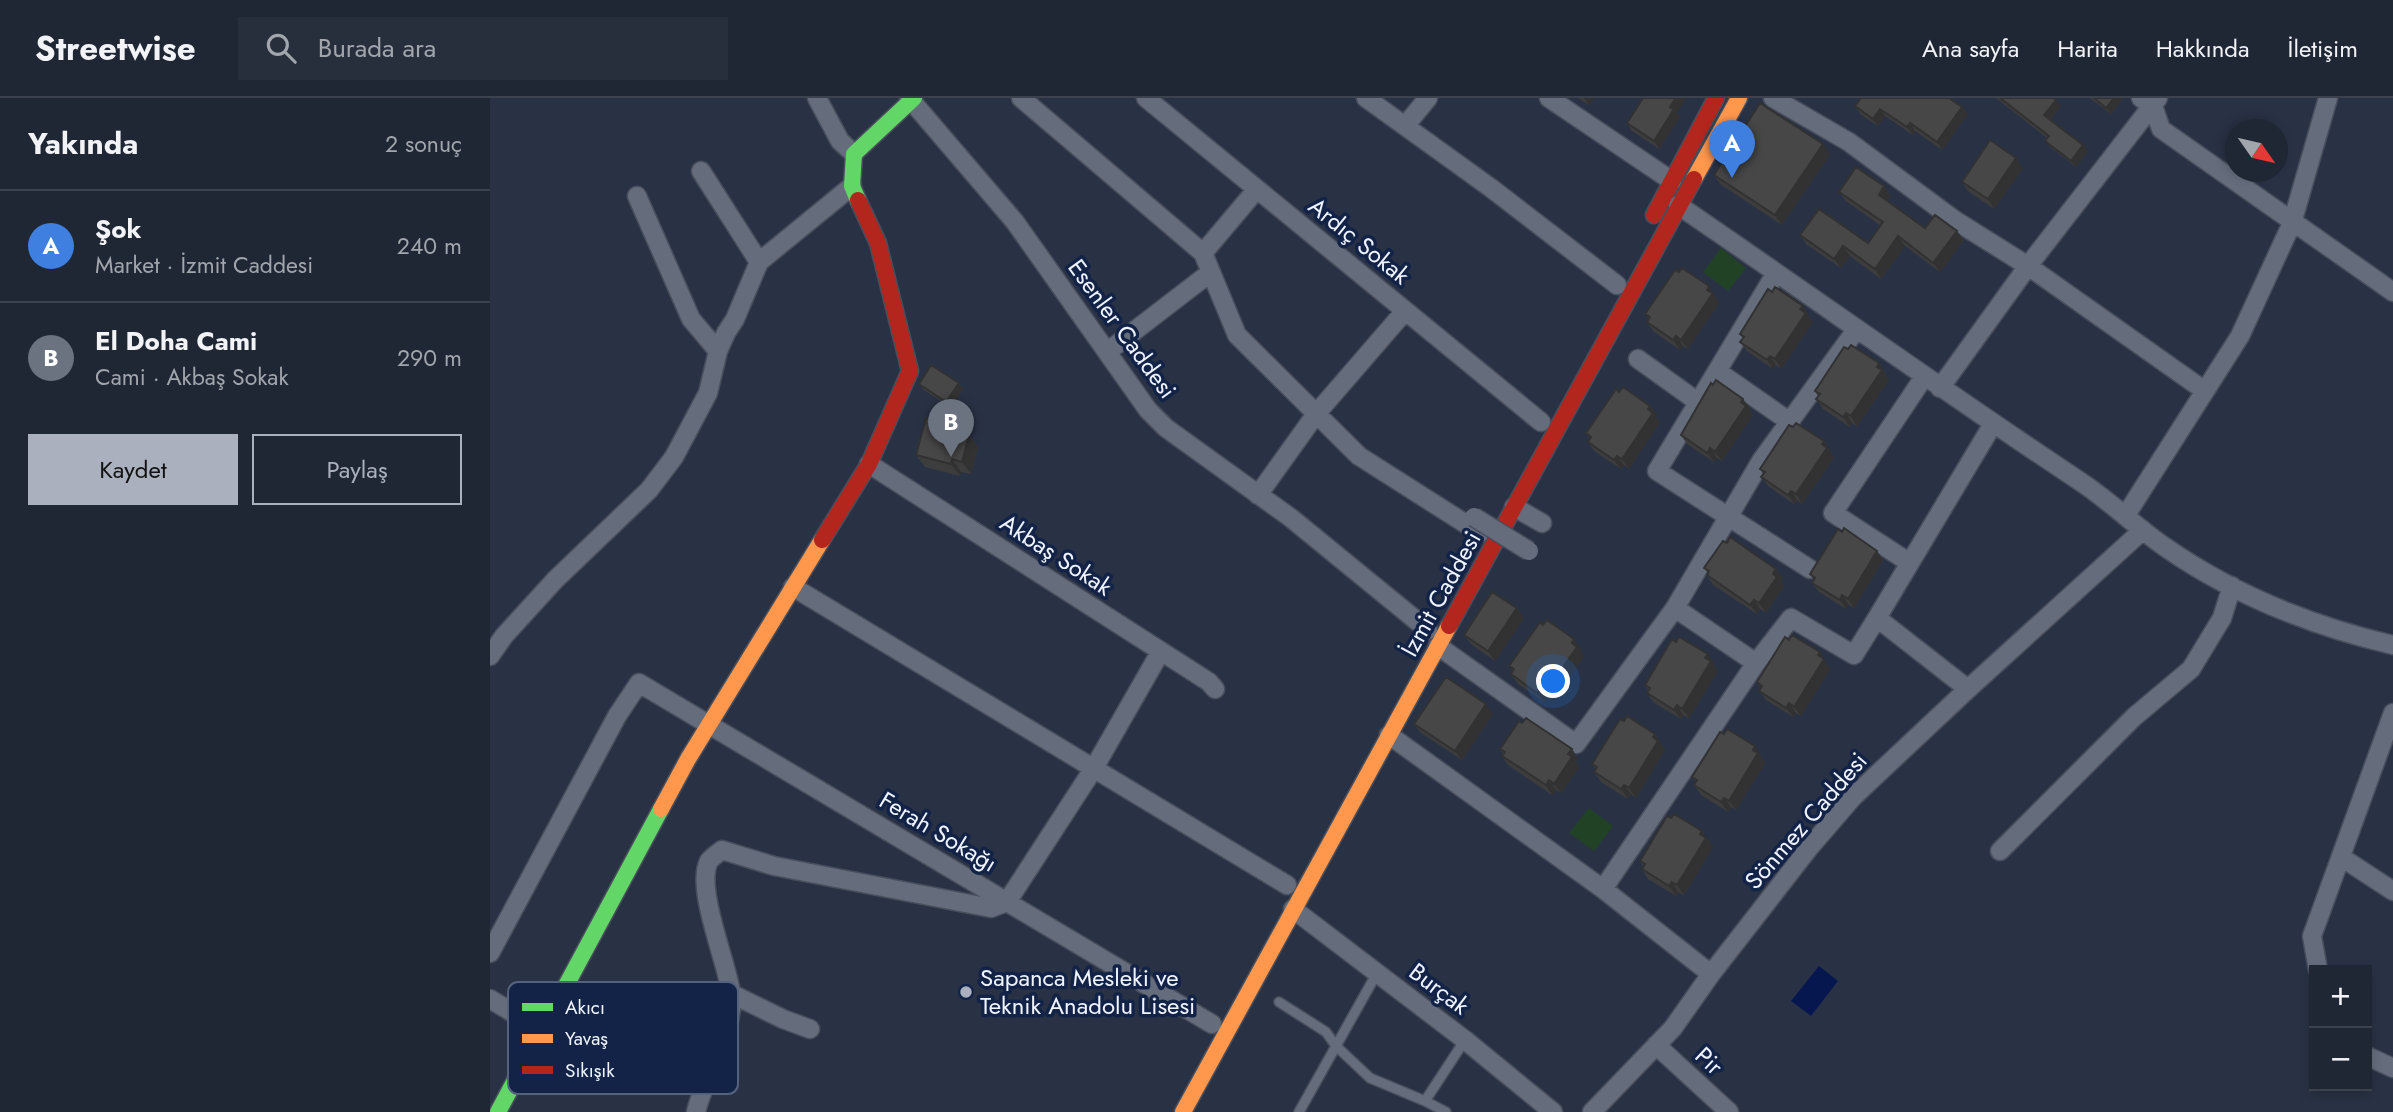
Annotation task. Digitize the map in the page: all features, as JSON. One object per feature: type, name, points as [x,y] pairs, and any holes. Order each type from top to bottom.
[{"type":"main road","points":[[1647,228],[1716,98]]},
{"type":"main road","name":"İzmit Caddesi","points":[[1183,1112],[1287,897],[1389,735],[1430,634],[1514,507],[1739,98]]},
{"type":"main road","points":[[568,982],[688,759],[869,464],[910,371],[878,243],[852,186],[854,154],[911,99]]},
{"type":"main road","name":"İzmit Caddesi","points":[[1476,532],[1493,511]]},
{"type":"main road","name":"İzmit Caddesi","points":[[1287,897],[1297,867]]},
{"type":"main road","points":[[499,1112],[508,1094]]},
{"type":"street","points":[[817,98],[840,141],[854,154]]},
{"type":"street","points":[[1021,98],[1203,253],[1237,335],[1359,456],[1432,495],[1476,532],[1529,551]]},
{"type":"street","name":"Ardıç Sokak","points":[[1146,98],[1541,422]]},
{"type":"street","points":[[1366,98],[1492,188],[1617,285]]},
{"type":"street","points":[[1405,126],[1428,98]]},
{"type":"street","points":[[1549,98],[1672,181]]},
{"type":"street","points":[[1773,98],[1849,142],[1956,221],[2028,266],[2205,391]]},
{"type":"street","points":[[2126,515],[2240,336],[2292,223],[2328,98]]},
{"type":"street","name":"Esenler Caddesi","points":[[911,99],[1015,222],[1148,410],[1166,428],[1291,518],[1430,634],[1576,744],[1675,608]]},
{"type":"street","points":[[1940,388],[2151,101]]},
{"type":"street","points":[[2151,101],[2161,129],[2393,292]]},
{"type":"street","points":[[701,171],[759,262]]},
{"type":"street","points":[[490,656],[503,636],[555,579],[649,491],[668,465],[708,393],[718,351],[759,262],[852,186]]},
{"type":"street","points":[[1203,253],[1257,189]]},
{"type":"street","points":[[637,196],[691,319],[718,351]]},
{"type":"street","points":[[1678,205],[1940,388],[2108,500],[2164,547],[2232,586],[2283,611],[2348,634],[2393,645]]},
{"type":"street","points":[[1107,352],[1210,272]]},
{"type":"street","points":[[1776,273],[1657,471],[1810,569]]},
{"type":"street","points":[[1258,495],[1316,414],[1405,311]]},
{"type":"street","points":[[1756,663],[1675,608],[1761,461],[1856,330]]},
{"type":"street","points":[[1638,359],[1698,402]]},
{"type":"street","points":[[1717,371],[1790,422]]},
{"type":"street","points":[[1910,563],[1833,513],[1924,377]]},
{"type":"street","points":[[1603,889],[1756,663],[1790,618],[1854,655],[1993,424]]},
{"type":"street","name":"Akbaş Sokak","points":[[869,464],[1209,682],[1215,689]]},
{"type":"street","points":[[1514,507],[1542,523]]},
{"type":"street","name":"Sönmez Caddesi","points":[[1592,1112],[1673,1028],[1711,974],[1809,848],[1853,797],[2143,530]]},
{"type":"street","points":[[2000,851],[2134,717],[2191,669],[2222,618],[2232,586]]},
{"type":"street","name":"Burçak","points":[[793,587],[1094,768],[1287,897],[1377,973],[1553,1112]]},
{"type":"street","points":[[1877,618],[1968,689]]},
{"type":"street","points":[[729,982],[705,877],[710,859],[722,850],[774,866],[991,908],[1007,902],[1094,768],[1161,651]]},
{"type":"street","name":"Ferah Sokağı","points":[[490,953],[617,716],[639,683],[1212,1024]]},
{"type":"street","points":[[2317,965],[2312,936],[2393,713]]},
{"type":"street","points":[[1389,735],[1603,889],[1711,974]]},
{"type":"street","points":[[2341,857],[2393,891]]},
{"type":"street","points":[[738,997],[810,1029]]},
{"type":"street","points":[[490,999],[508,1010]]},
{"type":"street","name":"Pir","points":[[1656,1045],[1729,1112]]},
{"type":"street","points":[[2372,1058],[2393,1068]]},
{"type":"street","points":[[696,1112],[702,1094]]},
{"type":"lane","points":[[1299,1112],[1377,973]]},
{"type":"lane","points":[[1279,1002],[1326,1032],[1336,1046],[1370,1078],[1446,1112]]},
{"type":"lane","points":[[1426,1101],[1465,1040]]},
{"type":"green space","points":[[1721,248],[1746,268],[1728,291],[1703,272]]},
{"type":"green space","points":[[1589,808],[1613,826],[1594,851],[1569,833]]},
{"type":"shaded area","points":[[1819,966],[1838,981],[1811,1016],[1791,1001]]},
{"type":"building","points":[[1643,98],[1676,98],[1670,107],[1674,109],[1654,141],[1627,123]]},
{"type":"building","points":[[1861,98],[1949,98],[1962,107],[1937,142],[1910,123],[1907,127],[1880,109],[1873,119],[1855,106]]},
{"type":"building","points":[[2000,98],[2054,98],[2056,100],[2044,115],[2083,145],[2071,161],[2045,141],[2049,136]]},
{"type":"building","points":[[2094,98],[2114,98],[2106,108]]},
{"type":"building","points":[[1760,103],[1823,144],[1775,215],[1714,175]]},
{"type":"building","points":[[1990,140],[2016,158],[1988,199],[1962,182]]},
{"type":"building","points":[[1856,167],[1884,186],[1879,195],[1925,228],[1935,215],[1957,231],[1933,263],[1898,236],[1875,269],[1843,246],[1834,259],[1800,235],[1819,209],[1868,243],[1883,222],[1839,192]]},
{"type":"building","points":[[1682,268],[1709,286],[1707,290],[1713,293],[1681,340],[1676,336],[1673,340],[1647,322],[1650,317],[1645,314],[1675,270],[1679,272]]},
{"type":"building","points":[[1775,287],[1803,306],[1800,309],[1806,313],[1775,359],[1770,356],[1767,360],[1740,342],[1744,337],[1740,334],[1768,289],[1772,292]]},
{"type":"building","points":[[1851,345],[1879,363],[1877,367],[1882,370],[1851,416],[1846,413],[1843,417],[1816,399],[1820,394],[1815,391],[1844,347],[1848,349]]},
{"type":"building","points":[[931,365],[959,383],[946,402],[919,384]]},
{"type":"building","points":[[1716,380],[1743,399],[1741,402],[1746,406],[1715,452],[1710,448],[1707,453],[1681,435],[1711,383],[1713,385]]},
{"type":"building","points":[[1623,387],[1650,406],[1648,409],[1653,413],[1622,459],[1617,456],[1614,460],[1588,442],[1591,437],[1586,433],[1616,389],[1619,392]]},
{"type":"building","points":[[926,418],[959,427],[957,432],[969,435],[962,462],[952,459],[951,464],[916,455]]},
{"type":"building","points":[[1796,423],[1824,441],[1822,444],[1827,448],[1796,494],[1791,491],[1788,495],[1761,477],[1765,472],[1760,469],[1789,425],[1793,427]]},
{"type":"building","points":[[1844,528],[1877,551],[1848,599],[1842,595],[1840,600],[1812,583],[1815,578],[1810,574],[1838,529],[1842,532]]},
{"type":"building","points":[[1730,537],[1776,569],[1773,574],[1777,577],[1759,603],[1754,600],[1750,605],[1707,575],[1709,571],[1704,568],[1723,541],[1727,543]]},
{"type":"building","points":[[1492,592],[1517,608],[1488,651],[1464,635]]},
{"type":"building","points":[[1547,620],[1574,639],[1572,643],[1577,647],[1545,692],[1540,689],[1537,693],[1511,674],[1514,669],[1509,666],[1540,622],[1543,625]]},
{"type":"building","points":[[1792,635],[1820,652],[1818,655],[1824,659],[1794,707],[1789,703],[1786,708],[1759,691],[1762,686],[1757,682],[1785,637],[1789,640]]},
{"type":"building","points":[[1679,637],[1708,654],[1705,658],[1711,661],[1682,709],[1677,705],[1674,710],[1647,693],[1650,688],[1645,685],[1672,639],[1676,642]]},
{"type":"building","points":[[1446,677],[1486,704],[1455,751],[1414,724]]},
{"type":"building","points":[[1627,716],[1655,734],[1653,737],[1658,741],[1629,788],[1624,785],[1621,789],[1594,772],[1597,767],[1592,764],[1620,719],[1624,721]]},
{"type":"building","points":[[1526,718],[1572,749],[1568,754],[1572,757],[1554,784],[1549,780],[1546,785],[1502,756],[1505,752],[1500,749],[1519,721],[1522,723]]},
{"type":"building","points":[[1727,729],[1755,746],[1753,750],[1758,753],[1729,801],[1724,798],[1721,802],[1694,785],[1697,780],[1692,777],[1720,732],[1724,734]]},
{"type":"building","points":[[1674,814],[1702,831],[1700,834],[1706,838],[1677,885],[1672,882],[1669,886],[1642,869],[1645,864],[1640,861],[1667,816],[1671,818]]},
{"type":"traffic: fast","points":[[858,200],[852,186],[854,154],[914,98]]},
{"type":"traffic: fast","points":[[568,982],[661,809]]},
{"type":"traffic: fast","points":[[498,1112],[508,1093]]},
{"type":"traffic: slow","points":[[1694,179],[1739,98]]},
{"type":"traffic: slow","points":[[661,809],[688,759],[822,540]]},
{"type":"traffic: slow","points":[[1183,1112],[1449,626]]},
{"type":"traffic: jam","points":[[1654,215],[1716,98]]},
{"type":"traffic: jam","points":[[1449,626],[1694,179]]},
{"type":"traffic: jam","points":[[822,540],[869,464],[910,371],[878,243],[858,200]]},
{"type":"place","name":"Şok","points":[[1732,178]]},
{"type":"place","name":"El Doha Cami","points":[[951,457]]},
{"type":"place","name":"Sapanca Mesleki ve Teknik Anadolu Lisesi","points":[[966,992]]}]
